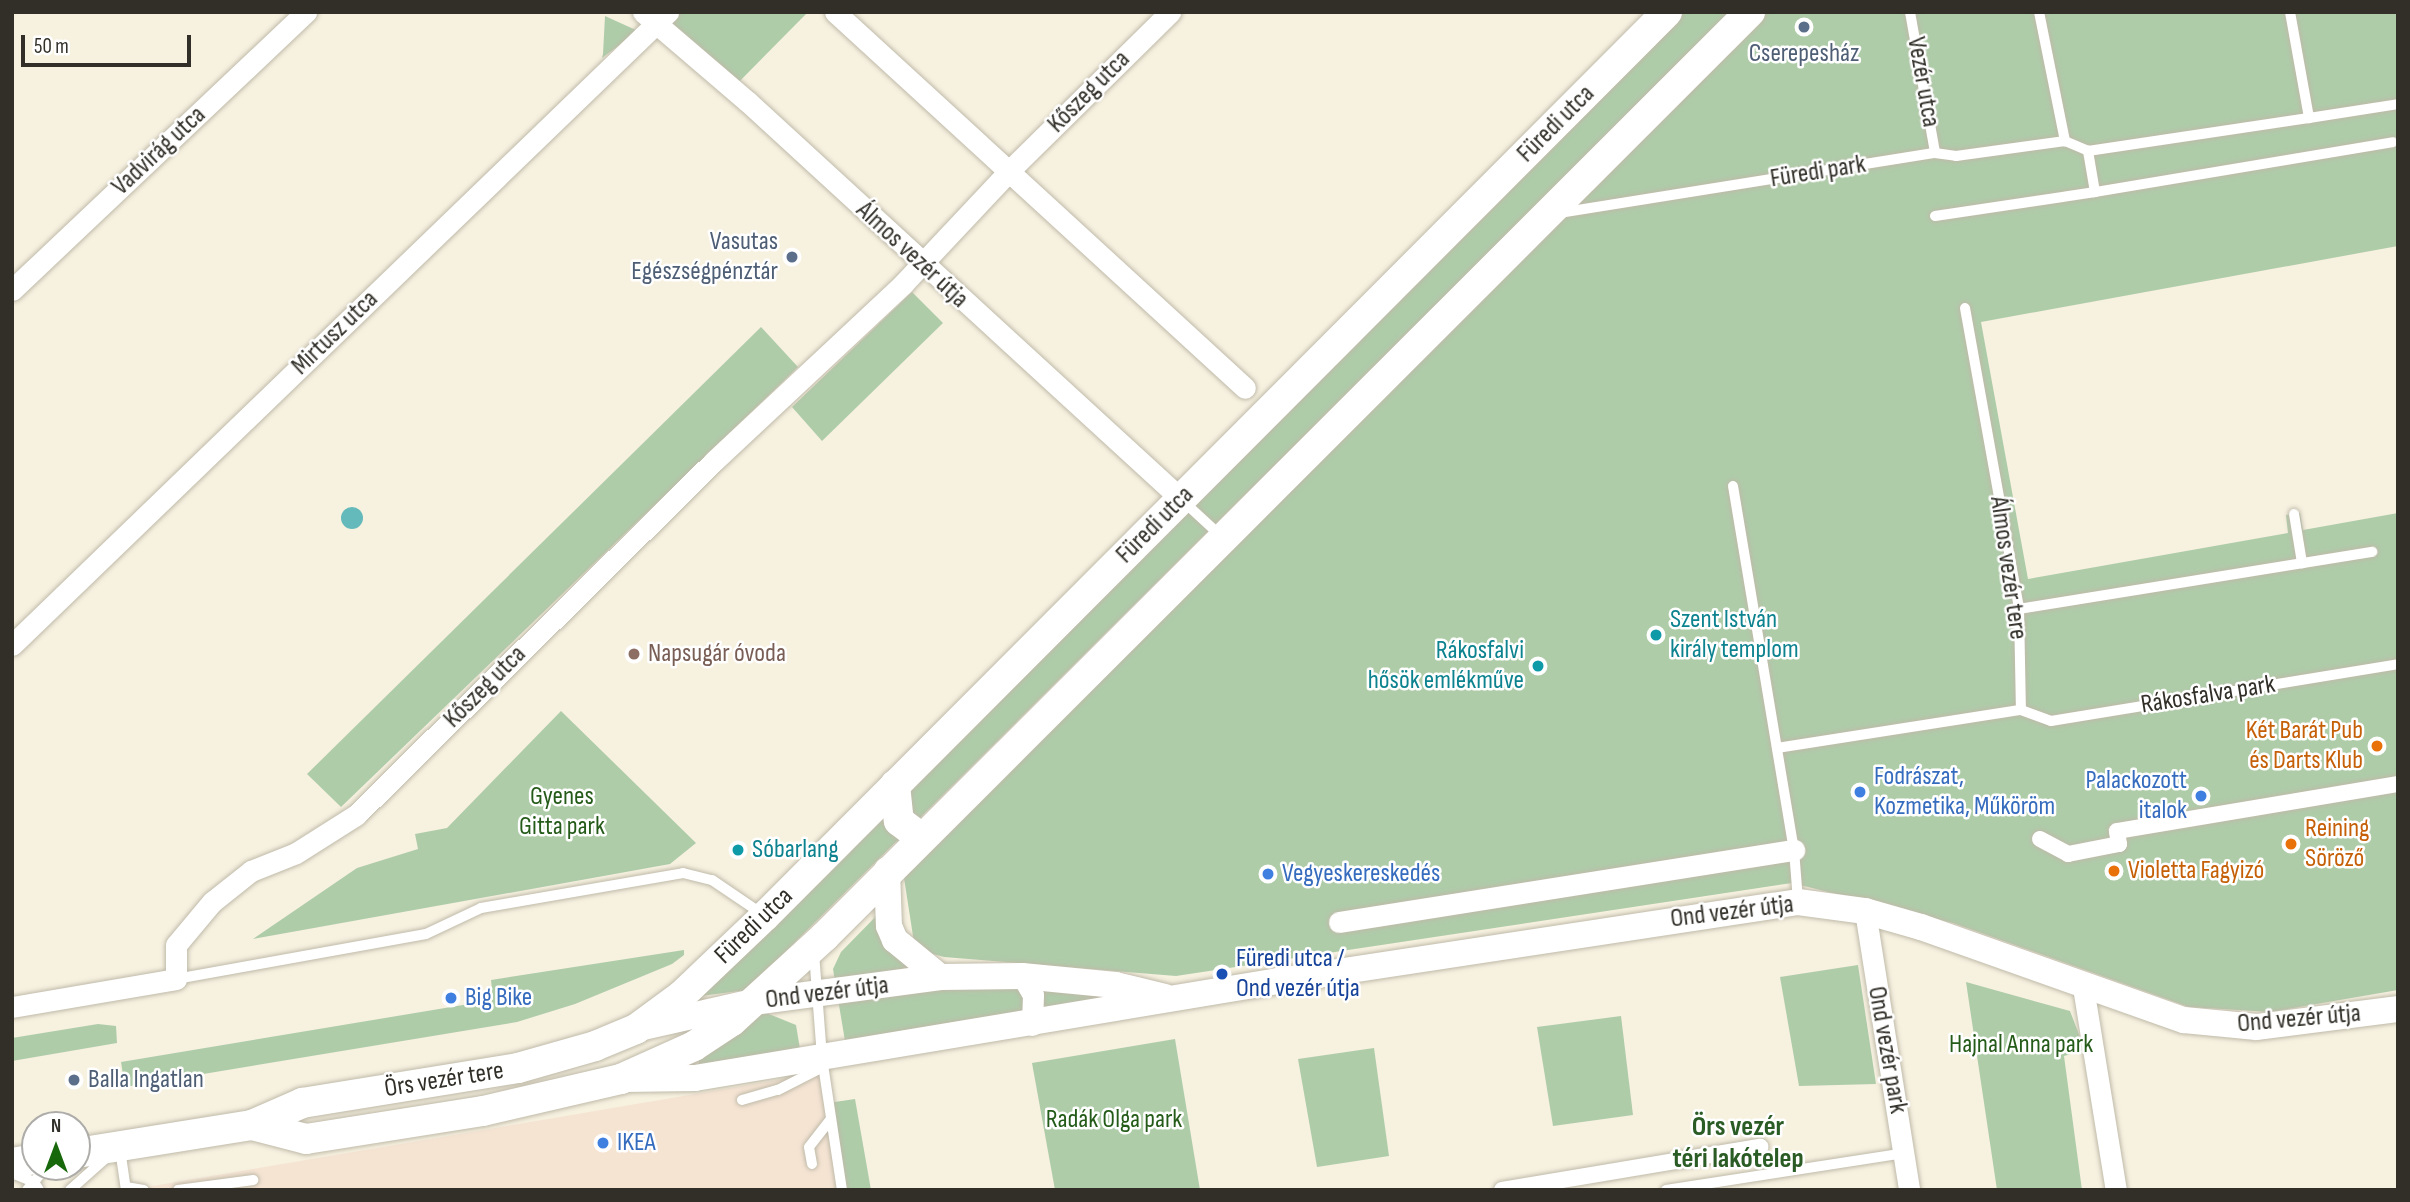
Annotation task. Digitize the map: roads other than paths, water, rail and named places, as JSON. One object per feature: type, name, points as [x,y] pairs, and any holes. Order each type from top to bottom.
[{"type":"main road","name":"Füredi utca","points":[[636,1029],[681,996],[765,916],[1667,12]]},
{"type":"main road","name":"Füredi utca","points":[[753,1002],[813,947],[920,837],[1750,12]]},
{"type":"main road","points":[[895,785],[899,821],[920,837]]},
{"type":"main road","name":"Örs vezér tere","points":[[252,1125],[306,1139],[331,1136],[483,1111],[621,1079],[701,1043],[753,1002]]},
{"type":"main road","name":"Örs vezér tere","points":[[91,1151],[252,1125],[302,1103],[518,1069],[596,1046],[636,1029]]},
{"type":"street","name":"Vadvirág utca","points":[[12,290],[306,12]]},
{"type":"street","points":[[835,12],[1245,388]]},
{"type":"street","name":"Kőszeg utca","points":[[176,979],[176,945],[212,902],[251,871],[296,853],[356,815],[920,263],[1170,12]]},
{"type":"street","name":"Álmos vezér útja","points":[[657,15],[920,263],[1181,499]]},
{"type":"street","name":"Mirtusz utca","points":[[12,645],[657,15]]},
{"type":"street","points":[[2040,839],[2068,854],[2119,844],[2117,831],[2398,784]]},
{"type":"street","points":[[1339,922],[1794,850]]},
{"type":"street","points":[[887,870],[889,926],[895,940],[940,978]]},
{"type":"street","name":"Ond vezér útja","points":[[822,1062],[1177,1000],[1762,904],[1798,902],[1865,911],[2157,1013],[2218,1026],[2284,1026],[2398,1009]]},
{"type":"street","name":"Ond vezér park","points":[[1865,911],[1895,1086],[1909,1190]]},
{"type":"street","points":[[1021,976],[1032,995],[1032,1025]]},
{"type":"street","name":"Ond vezér útja","points":[[636,1029],[753,1002],[940,978],[1021,976],[1116,985],[1177,1000]]},
{"type":"street","points":[[12,1007],[176,979]]},
{"type":"street","points":[[2083,987],[2116,1190]]},
{"type":"street","name":"Örs vezér tere","points":[[621,1079],[695,1077],[822,1062]]},
{"type":"street","points":[[1502,1190],[1760,1147]]},
{"type":"lane","name":"Vezér utca","points":[[1910,12],[1936,153]]},
{"type":"lane","points":[[2039,12],[2065,141],[2088,151],[2398,104]]},
{"type":"lane","points":[[2290,12],[2309,118]]},
{"type":"lane","name":"Füredi park","points":[[1547,215],[1936,153],[1956,156],[2065,141]]},
{"type":"lane","points":[[1936,216],[2393,142]]},
{"type":"lane","points":[[2088,151],[2095,192]]},
{"type":"lane","name":"Álmos vezér tere","points":[[1965,308],[2019,609],[2021,710]]},
{"type":"lane","points":[[1733,486],[1794,850],[1798,902]]},
{"type":"lane","points":[[1181,499],[1222,537]]},
{"type":"lane","points":[[2294,514],[2302,563]]},
{"type":"lane","points":[[2019,609],[2372,552]]},
{"type":"lane","name":"Rákosfalva park","points":[[2021,710],[2051,721],[2398,664]]},
{"type":"lane","points":[[1777,748],[2021,710]]},
{"type":"lane","points":[[176,979],[426,934],[481,908],[683,873],[712,880],[765,916]]},
{"type":"lane","points":[[813,947],[822,1062],[842,1190]]},
{"type":"lane","points":[[742,1100],[778,1090],[822,1062]]},
{"type":"lane","points":[[812,1164],[809,1147],[831,1119]]},
{"type":"lane","points":[[120,1146],[126,1188],[144,1190]]},
{"type":"lane","points":[[70,1190],[120,1146]]},
{"type":"lane","points":[[1666,1190],[1904,1153]]},
{"type":"lane","points":[[178,1190],[253,1180]]},
{"type":"water","points":[[352,507],[360,510],[363,518],[360,526],[352,529],[344,526],[341,518],[344,510]]},
{"type":"place","name":"Cserepesház","points":[[1804,27]]},
{"type":"place","name":"Vasutas Egészségpénztár","points":[[792,257]]},
{"type":"place","name":"Szent István király templom","points":[[1656,635]]},
{"type":"place","name":"Napsugár óvoda","points":[[634,654]]},
{"type":"place","name":"Rákosfalvi hősök emlékműve","points":[[1538,666]]},
{"type":"place","name":"Két Barát Pub és Darts Klub","points":[[2377,746]]},
{"type":"place","name":"Fodrászat, Kozmetika, Műköröm","points":[[1860,792]]},
{"type":"place","name":"Palackozott italok","points":[[2201,796]]},
{"type":"place","name":"Reining Söröző","points":[[2291,844]]},
{"type":"place","name":"Sóbarlang","points":[[738,850]]},
{"type":"place","name":"Violetta Fagyizó","points":[[2114,871]]},
{"type":"place","name":"Vegyeskereskedés","points":[[1268,874]]},
{"type":"place","name":"Füredi utca / Ond vezér útja","points":[[1222,974]]},
{"type":"place","name":"Big Bike","points":[[451,998]]},
{"type":"place","name":"Balla Ingatlan","points":[[74,1080]]},
{"type":"place","name":"IKEA","points":[[603,1143]]},
{"type":"district","name":"Örs vezér téri lakótelep","points":[[1738,1143]]},
{"type":"park label","name":"Gyenes Gitta park","points":[[562,812]]},
{"type":"park label","name":"Hajnal Anna park","points":[[2021,1045]]},
{"type":"park label","name":"Radák Olga park","points":[[1114,1120]]}]
